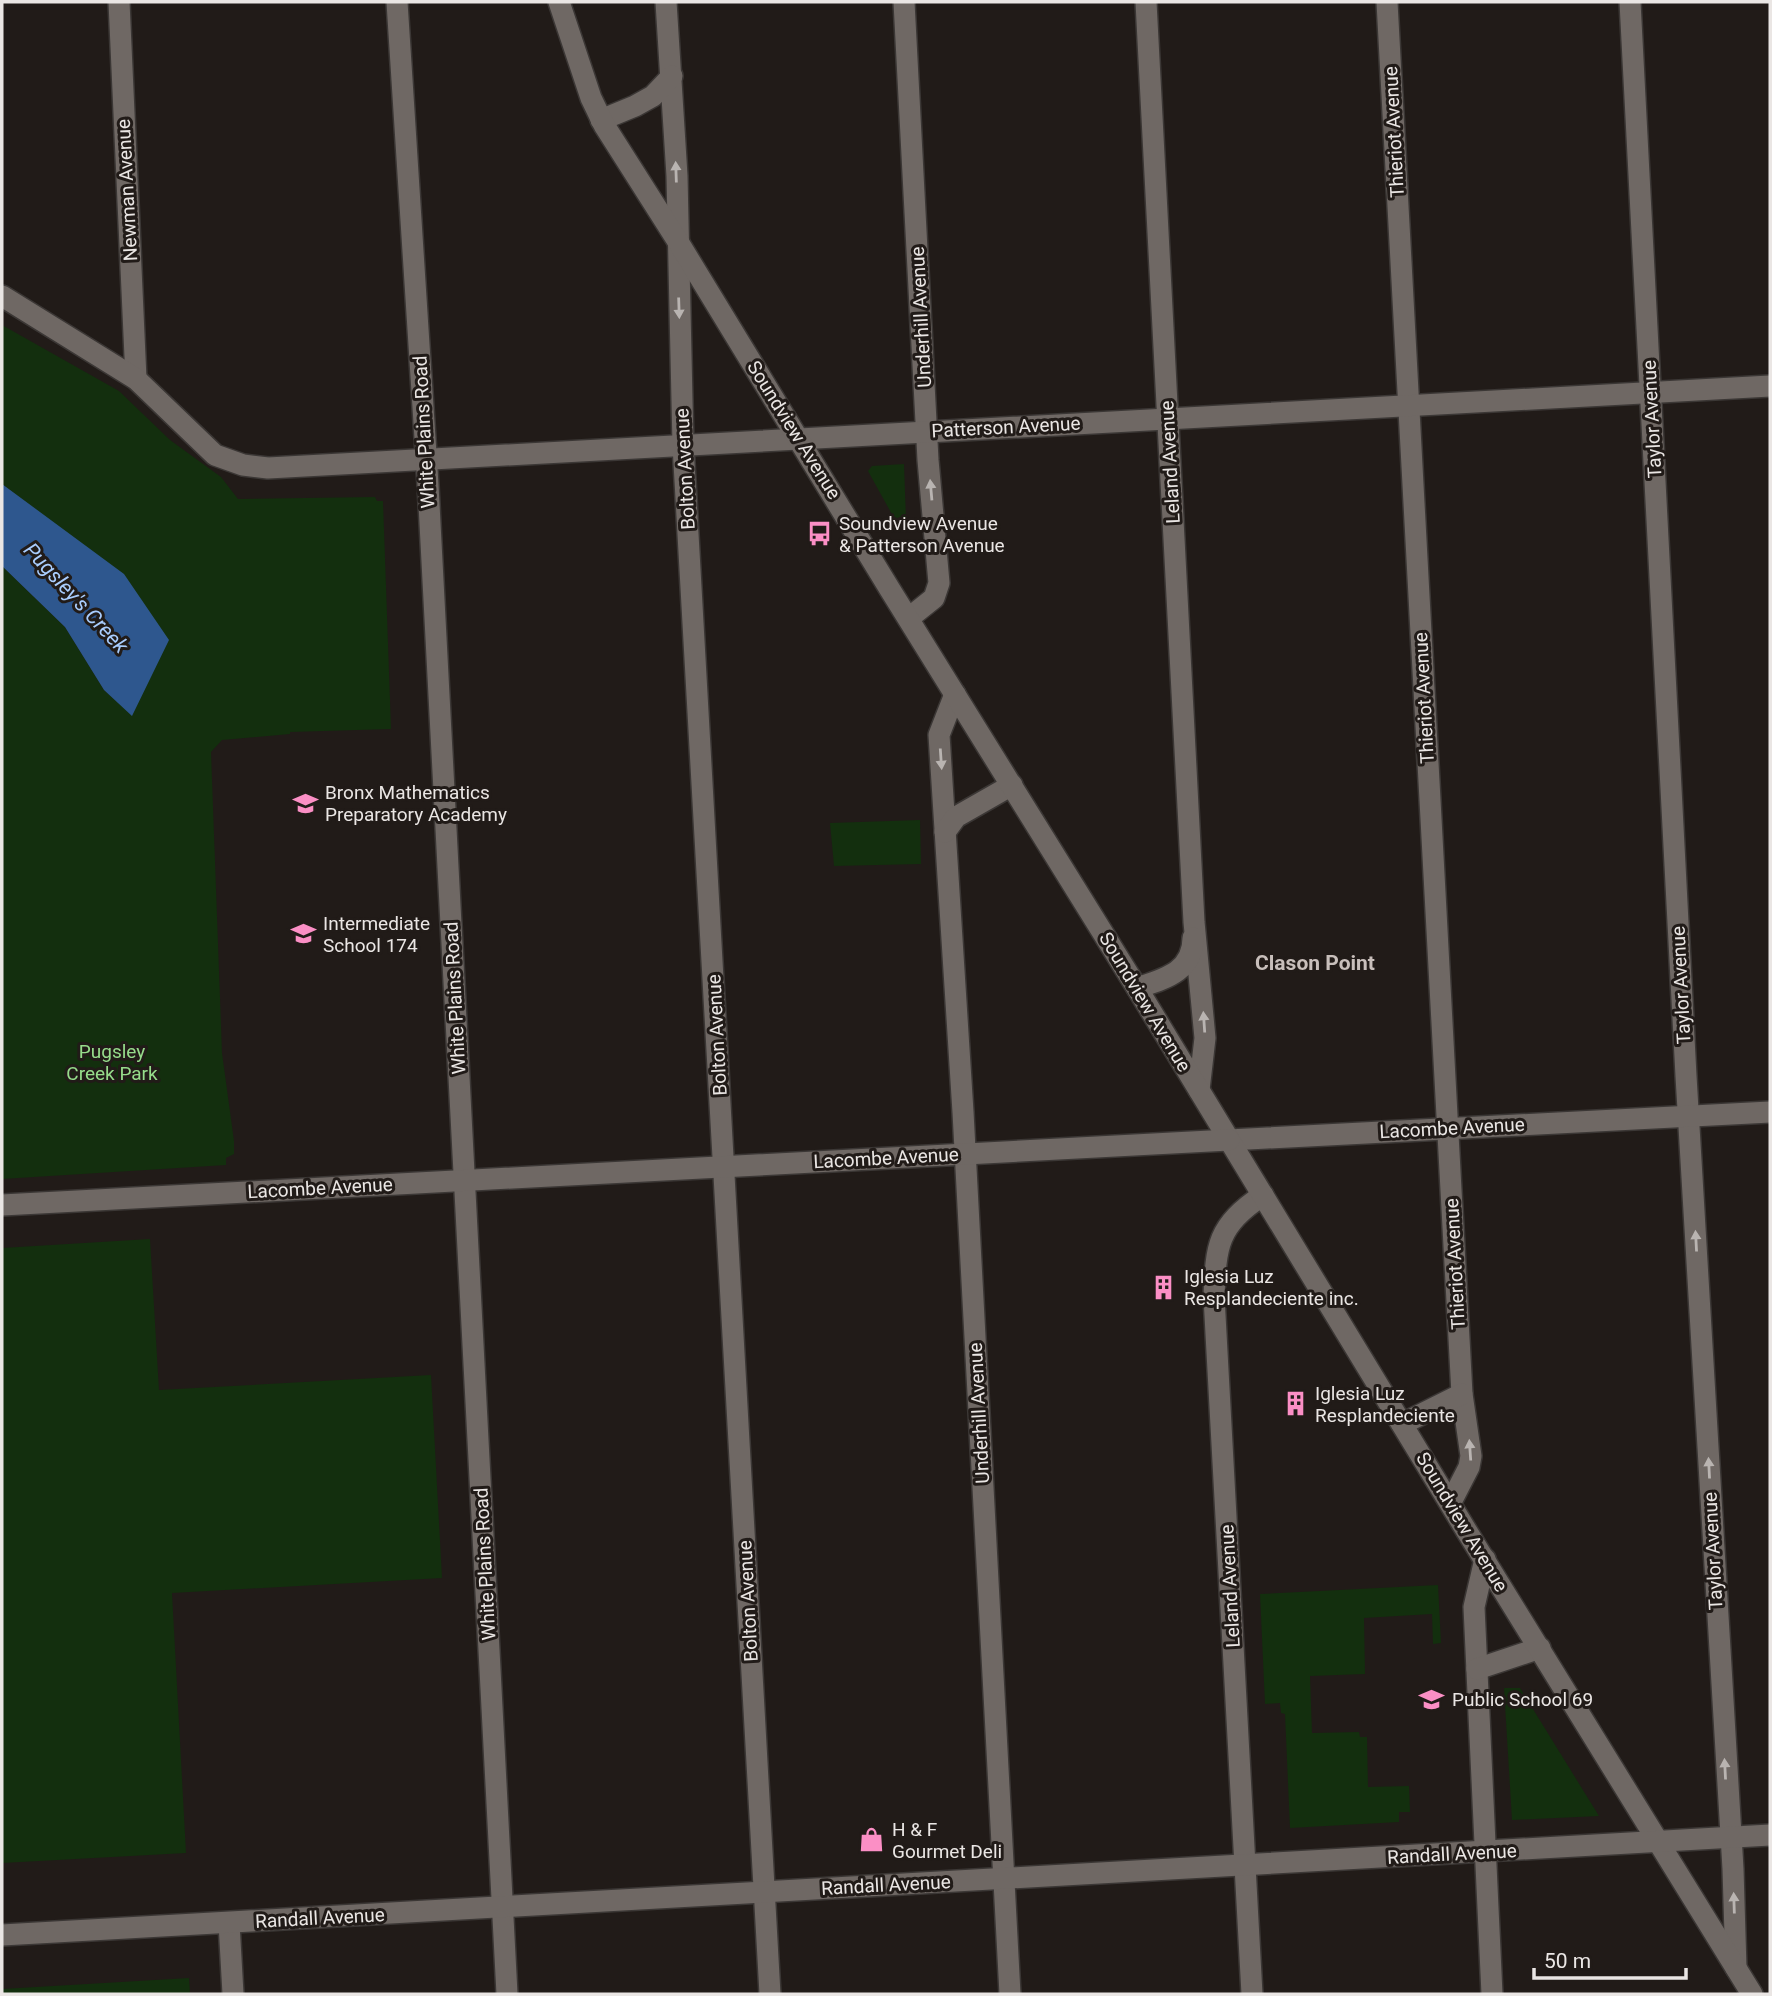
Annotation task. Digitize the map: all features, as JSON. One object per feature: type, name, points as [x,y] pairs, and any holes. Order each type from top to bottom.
[{"type":"street","name":"Newman Avenue","points":[[119,2],[136,379]]},
{"type":"street","name":"White Plains Road","points":[[397,2],[426,458],[507,1994]]},
{"type":"street","name":"Soundview Avenue","points":[[559,2],[601,120],[1138,988],[1752,1994]]},
{"type":"street","name":"Bolton Avenue","points":[[666,2],[672,76],[683,445],[770,1994]]},
{"type":"street","name":"Underhill Avenue","points":[[904,2],[927,431],[939,583],[934,598],[909,618]]},
{"type":"street","name":"Leland Avenue","points":[[1146,2],[1194,922],[1205,1038],[1199,1090]]},
{"type":"street","name":"Thieriot Avenue","points":[[1387,2],[1462,1394],[1471,1456],[1469,1467],[1451,1502]]},
{"type":"street","name":"Taylor Avenue","points":[[1630,2],[1736,1968]]},
{"type":"street","points":[[601,120],[653,96],[672,76]]},
{"type":"street","name":"Patterson Avenue","points":[[2,296],[136,379],[215,455],[243,465],[268,468],[1770,386]]},
{"type":"street","name":"Underhill Avenue","points":[[955,694],[939,735],[965,1154],[1010,1994]]},
{"type":"street","points":[[945,832],[956,817],[1012,785]]},
{"type":"street","name":"Leland Avenue","points":[[1138,988],[1181,970],[1193,948],[1194,922]]},
{"type":"street","name":"Lacombe Avenue","points":[[2,1205],[1770,1112]]},
{"type":"street","name":"Leland Avenue","points":[[1252,1994],[1214,1297],[1216,1255],[1222,1237],[1232,1219],[1262,1195]]},
{"type":"street","points":[[1402,1424],[1462,1394]]},
{"type":"street","points":[[1485,1559],[1474,1606],[1492,1994]]},
{"type":"street","points":[[1476,1669],[1540,1648]]},
{"type":"street","name":"Randall Avenue","points":[[2,1936],[1770,1835]]},
{"type":"street","points":[[229,1923],[233,1994]]},
{"type":"green space","name":"Pugsley Creek Park","points":[[2,325],[119,391],[170,440],[221,477],[238,499],[375,497],[377,501],[383,501],[391,729],[290,732],[222,740],[211,752],[222,1053],[234,1141],[234,1154],[226,1158],[226,1165],[2,1179],[2,566],[65,627],[104,690],[132,715],[45,517],[2,484]]},
{"type":"green space","points":[[904,464],[906,520],[899,527],[868,471],[872,466]]},
{"type":"green space","points":[[920,820],[921,864],[834,866],[830,823]]},
{"type":"green space","points":[[150,1239],[159,1390],[431,1375],[442,1578],[172,1593],[186,1853],[2,1863],[2,1248]]},
{"type":"green space","points":[[1438,1585],[1441,1643],[1433,1644],[1432,1614],[1364,1618],[1365,1674],[1310,1676],[1312,1733],[1359,1732],[1360,1737],[1367,1737],[1368,1787],[1409,1786],[1410,1812],[1399,1812],[1399,1822],[1290,1828],[1285,1714],[1281,1713],[1280,1703],[1265,1704],[1260,1594]]},
{"type":"green space","points":[[1504,1688],[1520,1688],[1599,1816],[1512,1820]]},
{"type":"green space","points":[[189,1978],[190,1994],[2,1994],[2,1989]]},
{"type":"water","name":"Pugsley's Creek","points":[[2,484],[124,574],[169,640],[132,716],[104,690],[65,627],[2,566]]},
{"type":"place","name":"Soundview Avenue & Patterson Avenue","points":[[819,534]]},
{"type":"place","name":"Bronx Mathematics Preparatory Academy","points":[[305,803]]},
{"type":"place","name":"Intermediate School 174","points":[[303,934]]},
{"type":"place","name":"Iglesia Luz Resplandeciente inc.","points":[[1164,1287]]},
{"type":"place","name":"Iglesia Luz Resplandeciente","points":[[1295,1404]]},
{"type":"place","name":"Public School 69","points":[[1432,1699]]},
{"type":"place","name":"H & F Gourmet Deli","points":[[872,1840]]},
{"type":"district","name":"Clason Point","points":[[1315,963]]}]
